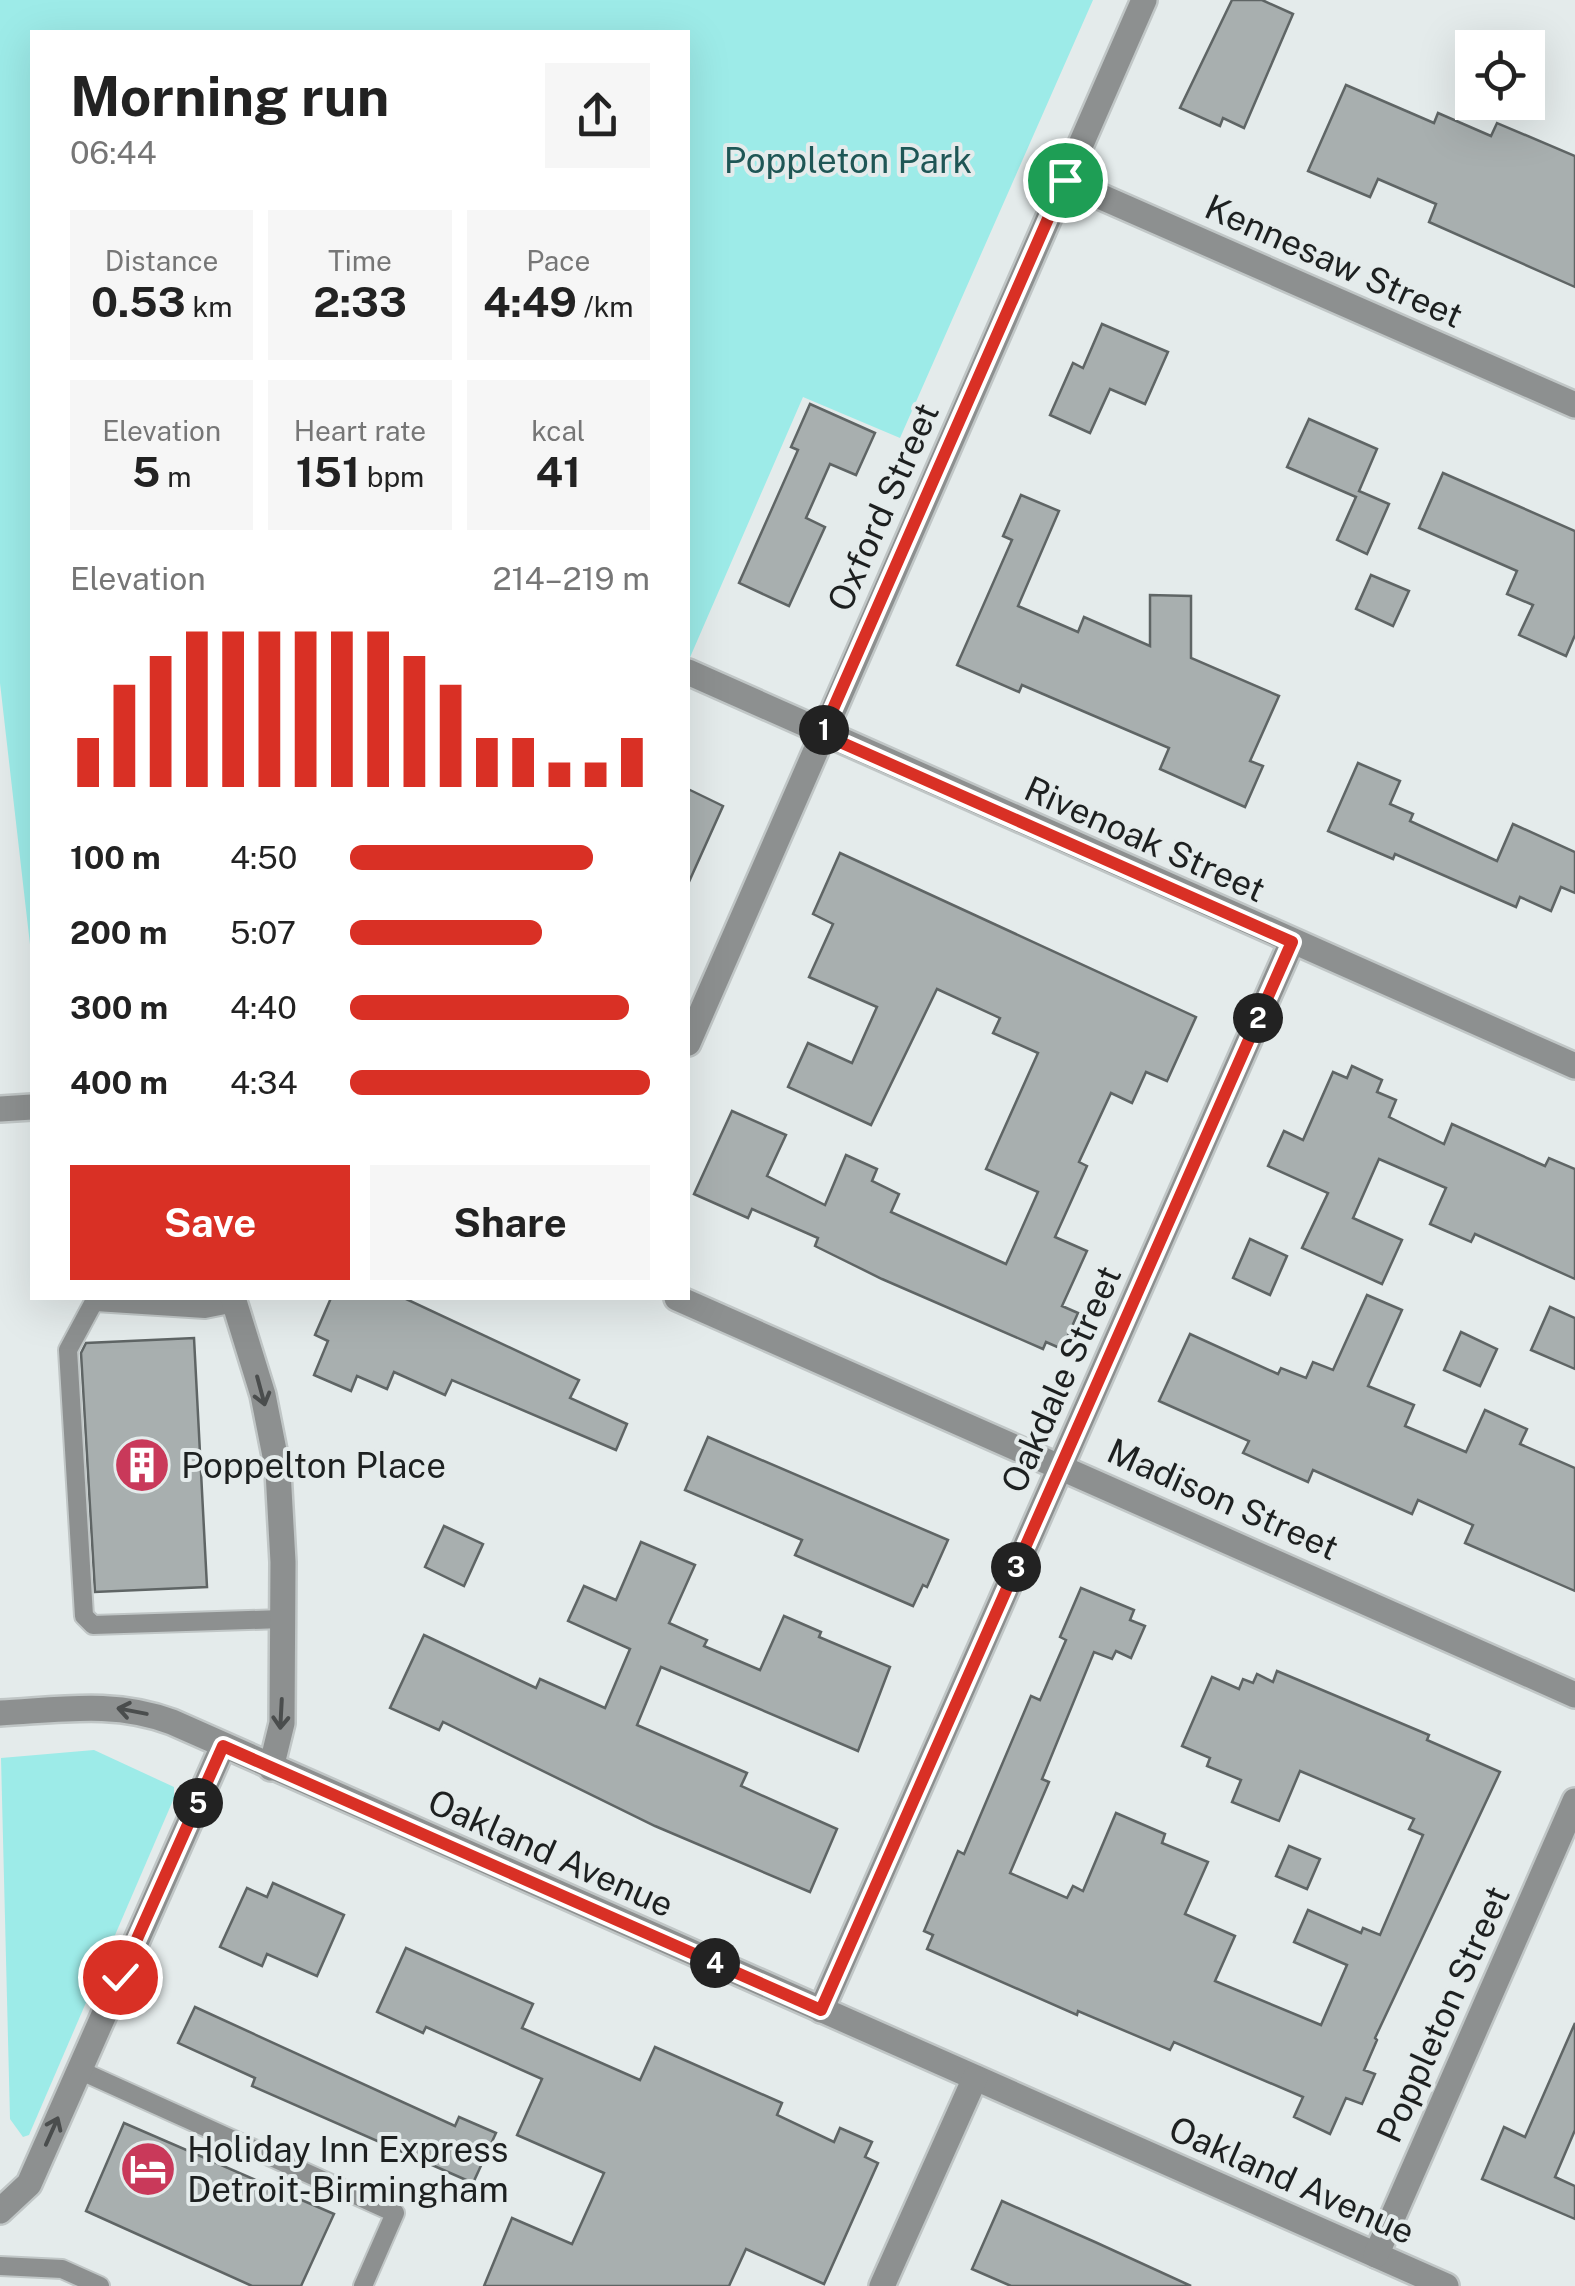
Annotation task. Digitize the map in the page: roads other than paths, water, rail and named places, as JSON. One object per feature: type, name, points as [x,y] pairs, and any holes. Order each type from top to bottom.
[{"type":"street","name":"Oxford Street","points":[[690,1038],[1144,0]]},
{"type":"street","name":"Kennesaw Street","points":[[1065,180],[1575,405]]},
{"type":"street","name":"Rivenoak Street","points":[[690,673],[1575,1066]]},
{"type":"street","name":"Oakdale Street","points":[[821,2010],[1292,942]]},
{"type":"street","points":[[0,1109],[30,1107]]},
{"type":"street","points":[[234,1300],[263,1395],[278,1472],[282,1723],[270,1768]]},
{"type":"street","name":"Madison Street","points":[[682,1300],[1575,1695]]},
{"type":"street","name":"Oakland Avenue","points":[[0,1713],[124,1708],[156,1716],[1446,2286]]},
{"type":"street","points":[[0,2211],[29,2184],[223,1746]]},
{"type":"street","name":"Poppleton Street","points":[[1376,2255],[1575,1801]]},
{"type":"street","points":[[882,2286],[975,2078]]},
{"type":"lane","points":[[234,1300],[205,1310],[96,1300],[68,1350],[84,1616],[93,1625],[282,1619]]},
{"type":"lane","points":[[79,2070],[395,2213],[362,2286]]},
{"type":"lane","points":[[0,2266],[62,2269],[100,2286]]},
{"type":"place","name":"Poppelton Place","points":[[142,1465]]},
{"type":"place","name":"Holiday Inn Express Detroit-Birmingham","points":[[148,2169]]},
{"type":"park label","name":"Poppleton Park","points":[[848,160]]}]
